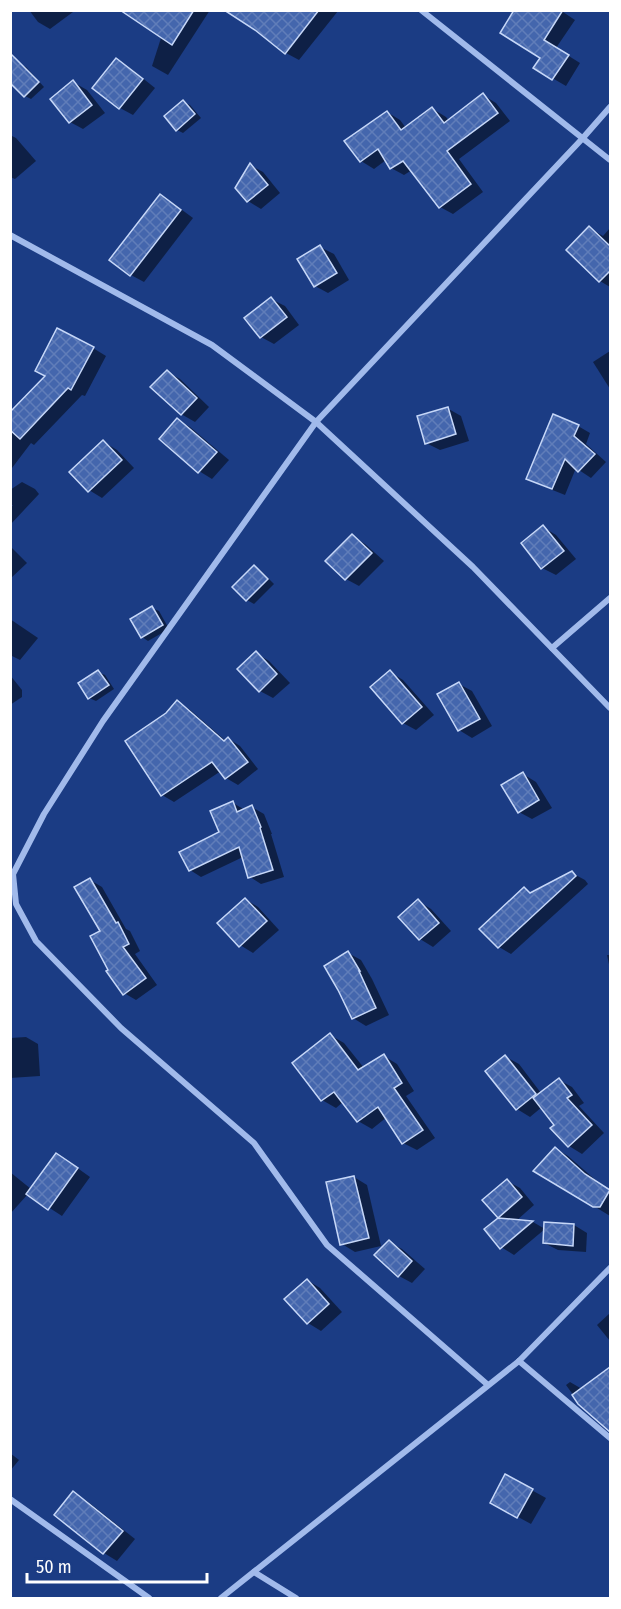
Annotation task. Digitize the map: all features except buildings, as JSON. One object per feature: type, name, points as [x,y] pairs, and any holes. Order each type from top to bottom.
[{"type":"street","points":[[421,10],[610,160]]},
{"type":"street","points":[[488,1385],[327,1245],[254,1143],[121,1028],[36,941],[16,904],[13,874],[44,814],[102,721],[316,422],[610,107]]},
{"type":"street","points":[[10,235],[212,345],[316,422],[473,567],[610,708]]},
{"type":"street","points":[[552,648],[610,598]]},
{"type":"street","points":[[221,1599],[519,1361],[610,1268]]},
{"type":"street","points":[[519,1361],[610,1437]]},
{"type":"street","points":[[10,1499],[148,1599]]},
{"type":"street","points":[[254,1572],[296,1599]]}]
